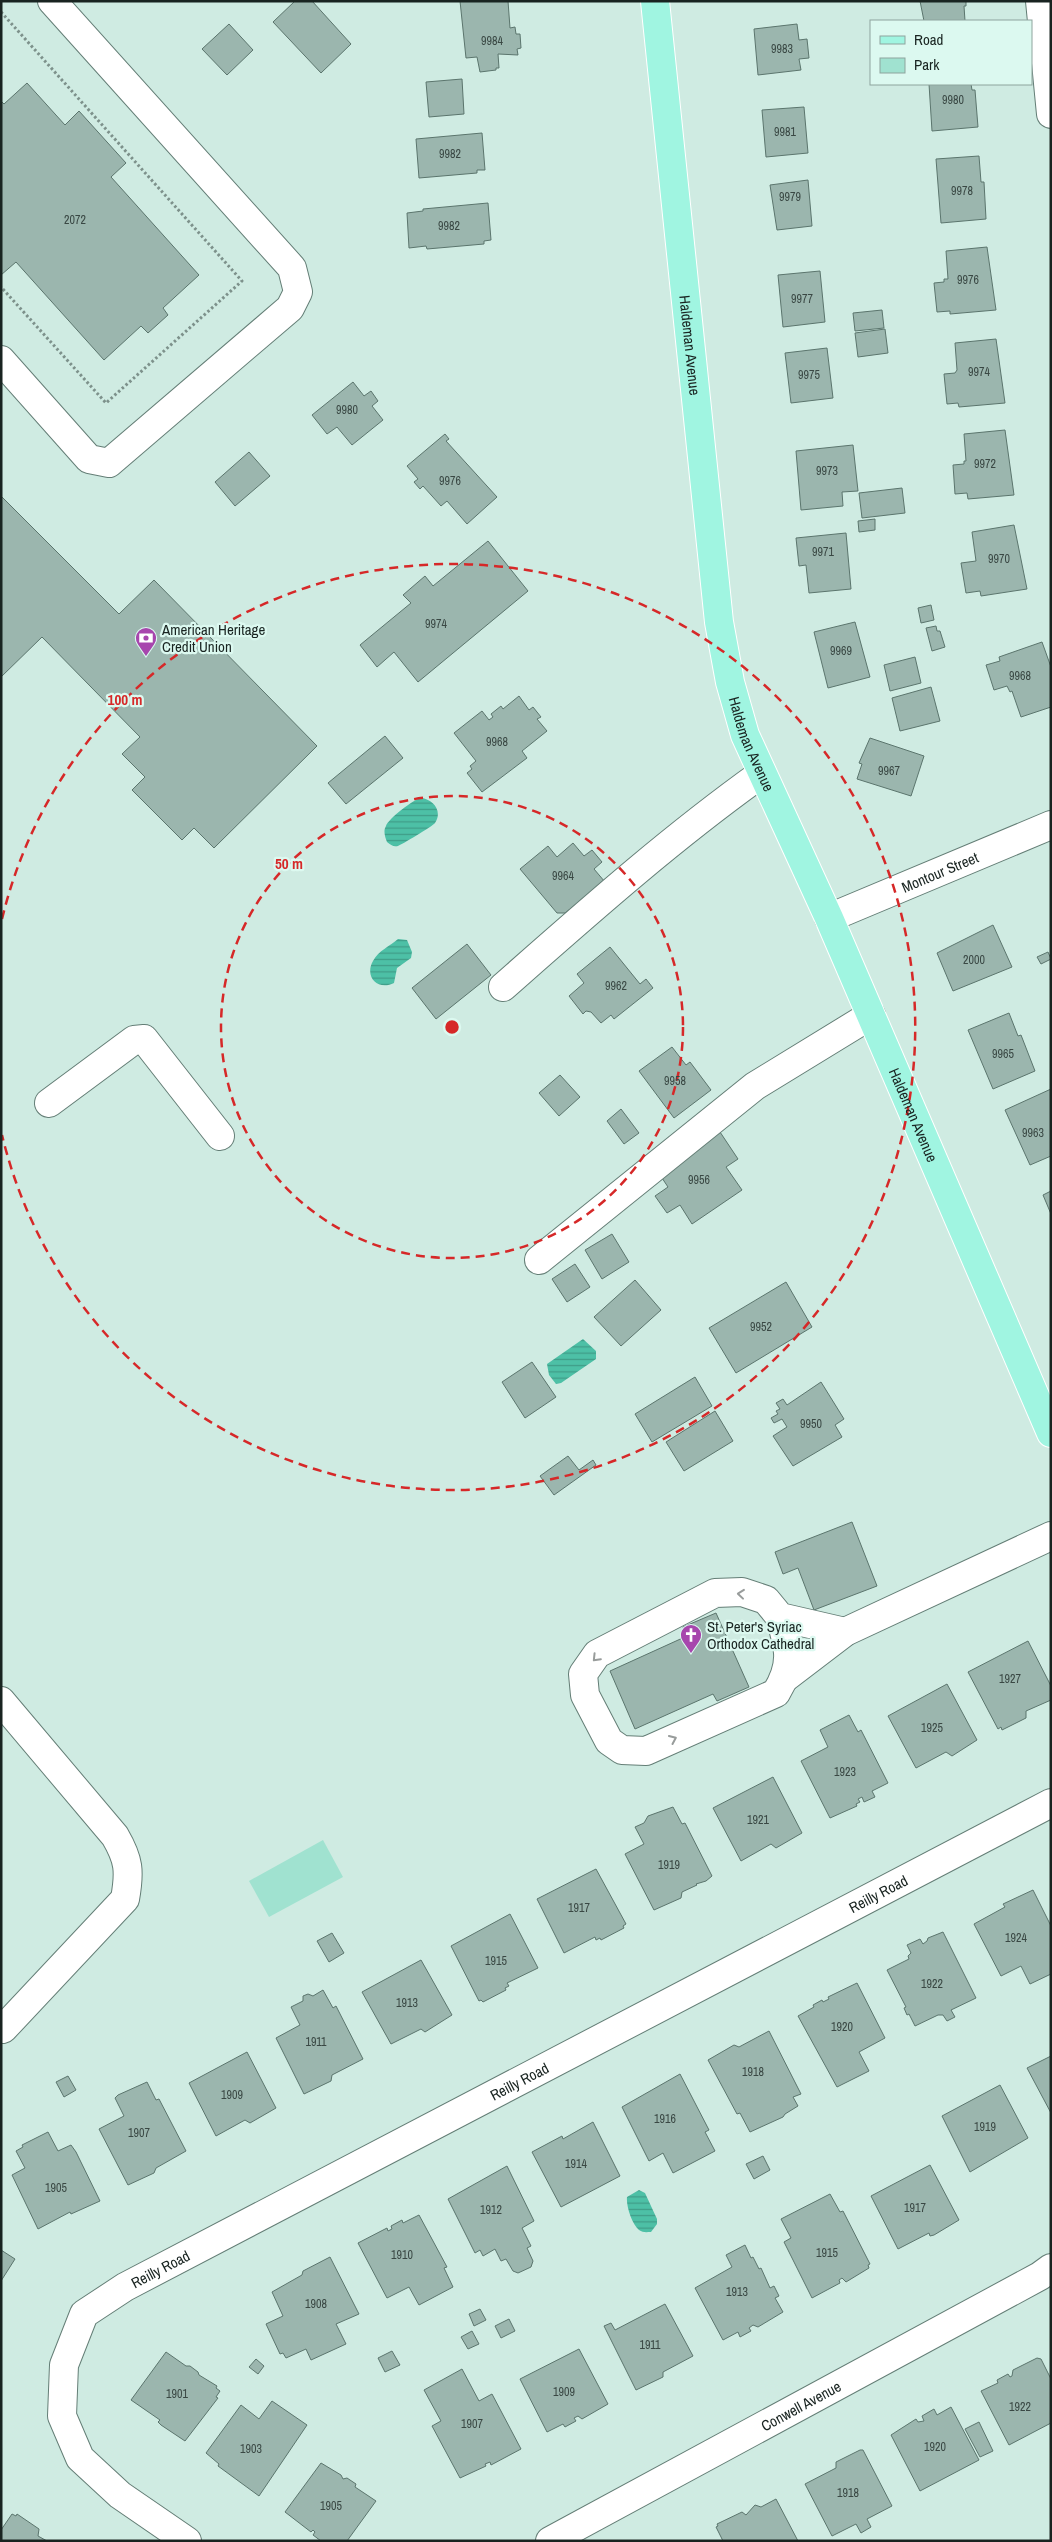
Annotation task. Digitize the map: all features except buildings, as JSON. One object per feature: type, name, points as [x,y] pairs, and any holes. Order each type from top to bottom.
[{"type":"main road","name":"Haldeman Avenue","points":[[655,1],[719,622],[730,682],[745,735],[761,774],[829,918],[1051,1433]]},
{"type":"street","points":[[1,360],[89,459],[109,463],[290,308],[298,292],[292,268],[52,1]]},
{"type":"street","points":[[1040,1],[1051,114]]},
{"type":"street","points":[[503,987],[613,889],[718,805],[761,774]]},
{"type":"street","name":"Montour Street","points":[[829,918],[1051,825]]},
{"type":"street","points":[[539,1260],[755,1086],[871,1015]]},
{"type":"street","points":[[49,1103],[134,1040],[144,1039],[220,1136]]},
{"type":"street","points":[[786,1677],[790,1649],[780,1617],[766,1600],[742,1592],[715,1594],[597,1654],[583,1674],[586,1695],[609,1740],[622,1750],[646,1751],[776,1693],[786,1677],[845,1632],[1051,1536]]},
{"type":"street","points":[[780,1617],[845,1632]]},
{"type":"street","points":[[1,1701],[115,1836],[126,1856],[129,1876],[125,1899],[2,2029]]},
{"type":"street","name":"Reilly Road","points":[[187,2541],[120,2494],[80,2458],[62,2416],[64,2365],[84,2314],[125,2287],[1051,1803]]},
{"type":"street","name":"Conwell Avenue","points":[[550,2541],[1040,2276],[1051,2268]]},
{"type":"path","points":[[1,12],[242,282],[106,403],[1,287]]},
{"type":"green space","points":[[323,1840],[343,1877],[269,1917],[249,1881]]},
{"type":"shaded area","points":[[421,798],[436,806],[438,814],[435,823],[400,845],[391,845],[387,842],[385,834],[385,828],[388,823],[402,810]]},
{"type":"shaded area","points":[[398,939],[407,940],[412,952],[411,958],[397,968],[394,983],[388,985],[378,984],[371,977],[370,972],[373,961],[381,951]]},
{"type":"shaded area","points":[[583,1339],[596,1351],[596,1359],[561,1383],[556,1384],[549,1375],[547,1364]]},
{"type":"shaded area","points":[[639,2190],[645,2193],[657,2219],[657,2224],[651,2232],[639,2230],[634,2224],[629,2210],[627,2197]]},
{"type":"place","name":"American Heritage Credit Union","points":[[146,657]]},
{"type":"place","name":"St. Peter's Syriac Orthodox Cathedral","points":[[691,1654]]}]
